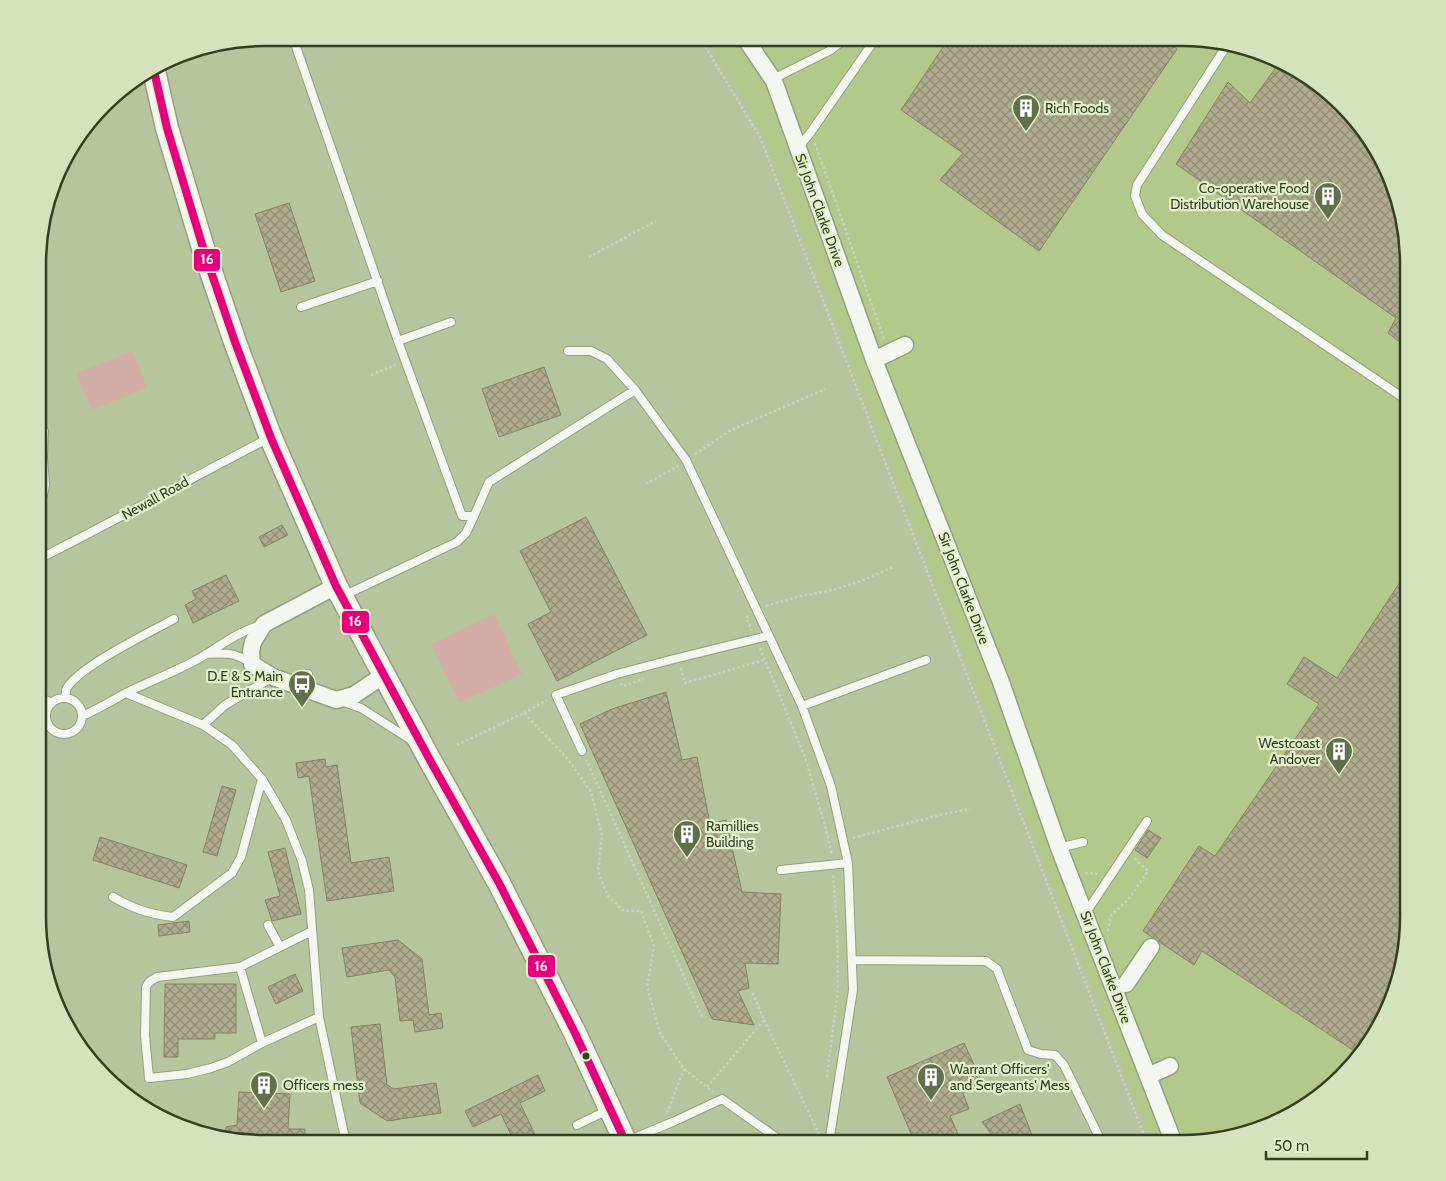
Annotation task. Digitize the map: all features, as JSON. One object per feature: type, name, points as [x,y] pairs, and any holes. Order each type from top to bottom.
[{"type":"street","name":"Sir John Clarke Drive","points":[[751,46],[776,78],[798,148],[874,360],[1001,682],[1058,848],[1171,1135]]},
{"type":"street","points":[[155,75],[204,251],[235,342],[271,438],[339,591],[499,883],[575,1033],[623,1135]]},
{"type":"street","points":[[874,360],[905,345]]},
{"type":"street","points":[[339,591],[264,624],[253,642],[251,652],[252,664],[273,677],[306,681],[336,700],[354,695],[384,675]]},
{"type":"street","points":[[1126,984],[1150,947]]},
{"type":"street","points":[[1148,1076],[1170,1066]]},
{"type":"lane","points":[[296,46],[398,341],[462,516],[474,516]]},
{"type":"lane","points":[[776,78],[836,46]]},
{"type":"lane","points":[[798,148],[870,46]]},
{"type":"lane","points":[[1224,50],[1137,185],[1135,196],[1142,214],[1162,235],[1400,396]]},
{"type":"lane","points":[[301,307],[378,282]]},
{"type":"lane","points":[[398,341],[450,322]]},
{"type":"lane","points":[[568,351],[590,351],[607,359],[635,390],[686,460],[802,706],[831,786],[848,863],[853,990],[830,1135]]},
{"type":"lane","points":[[339,591],[458,542],[466,533],[489,482],[635,390]]},
{"type":"lane","name":"Newall Road","points":[[46,555],[271,438]]},
{"type":"lane","points":[[65,698],[69,685],[89,666],[174,619]]},
{"type":"lane","points":[[82,716],[126,693],[178,670],[219,644],[252,627],[264,624]]},
{"type":"lane","points":[[582,751],[556,694],[618,674],[768,636]]},
{"type":"lane","points":[[206,654],[229,653],[238,655],[252,664]]},
{"type":"lane","points":[[802,706],[926,660]]},
{"type":"lane","points":[[202,726],[206,720],[225,705],[273,677]]},
{"type":"lane","points":[[126,693],[202,726],[232,745],[262,778],[286,820],[302,861],[309,890],[319,1017],[344,1135]]},
{"type":"lane","points":[[60,698],[65,698],[79,706],[82,716],[78,727],[74,731],[63,734],[50,726],[47,721],[47,711],[52,703],[60,698]]},
{"type":"lane","points":[[46,700],[52,703]]},
{"type":"lane","points":[[336,700],[361,708],[384,721],[412,740],[431,762]]},
{"type":"lane","points":[[113,897],[134,909],[173,917],[232,873],[241,857],[262,778]]},
{"type":"lane","points":[[1085,914],[1147,821]]},
{"type":"lane","points":[[1058,848],[1083,842]]},
{"type":"lane","points":[[781,870],[848,863]]},
{"type":"lane","points":[[268,925],[280,947]]},
{"type":"lane","points":[[312,931],[240,967],[157,977],[149,982],[146,987],[145,1036],[150,1078],[187,1074],[228,1062],[262,1043],[319,1017]]},
{"type":"lane","points":[[852,960],[986,961],[997,969],[1028,1050],[1041,1054],[1055,1055],[1064,1065],[1098,1135]]},
{"type":"lane","points":[[240,967],[262,1043]]},
{"type":"lane","points":[[643,1135],[722,1099],[773,1135]]},
{"type":"lane","points":[[577,1125],[610,1109]]},
{"type":"path","points":[[705,46],[760,138],[1144,1135]]},
{"type":"path","points":[[589,257],[656,221]]},
{"type":"path","points":[[371,375],[406,362]]},
{"type":"path","points":[[646,484],[731,430],[825,389]]},
{"type":"path","points":[[828,1077],[838,989],[837,926],[832,865],[826,829],[805,757],[757,639],[746,618],[756,609],[801,596],[833,590],[893,567]]},
{"type":"path","points":[[672,670],[681,667],[685,683],[764,660]]},
{"type":"path","points":[[618,674],[622,686],[647,678]]},
{"type":"path","points":[[456,745],[524,713],[556,694]]},
{"type":"path","points":[[524,713],[567,758],[591,792],[602,835],[598,871],[608,896],[624,911],[641,911],[654,946],[647,987],[660,1033],[684,1069],[722,1099]]},
{"type":"path","points":[[582,751],[703,1019]]},
{"type":"path","points":[[844,841],[938,815],[970,809]]},
{"type":"path","points":[[752,992],[820,1135]]},
{"type":"path","points":[[707,1087],[764,1020]]},
{"type":"path","points":[[662,1127],[684,1069]]},
{"type":"path","points":[[820,1135],[821,1126]]},
{"type":"shaded area","points":[[713,46],[1182,46],[1225,50],[1265,63],[1291,75],[1315,91],[1346,120],[1371,155],[1388,194],[1396,221],[1400,264],[1400,917],[1398,945],[1396,960],[1388,987],[1371,1026],[1346,1061],[1326,1081],[1291,1106],[1252,1123],[1225,1131],[1182,1135],[1149,1135],[764,136]]},
{"type":"shaded area","points":[[133,351],[147,388],[91,410],[77,373]]},
{"type":"shaded area","points":[[494,614],[522,674],[459,703],[431,644]]},
{"type":"building","name":"Rich Foods","points":[[944,46],[1172,46],[1177,49],[1039,251],[940,180],[963,153],[901,110]]},
{"type":"building","name":"Co-operative Food Distribution Warehouse","points":[[1276,68],[1291,75],[1326,100],[1355,131],[1371,155],[1388,194],[1396,221],[1400,264],[1400,342],[1388,333],[1396,318],[1176,164],[1228,82],[1250,103]]},
{"type":"building","points":[[289,203],[315,281],[281,292],[255,214]]},
{"type":"building","points":[[544,367],[561,415],[499,437],[482,389]]},
{"type":"building","points":[[586,517],[647,635],[557,681],[528,624],[551,612],[520,551]]},
{"type":"building","points":[[282,525],[288,535],[264,547],[259,537]]},
{"type":"building","points":[[226,575],[239,601],[193,623],[185,605],[196,599],[192,591]]},
{"type":"building","name":"Westcoast Andover","points":[[1400,582],[1400,917],[1398,945],[1396,960],[1383,1000],[1371,1026],[1354,1051],[1202,951],[1194,965],[1143,931],[1199,846],[1215,856],[1319,704],[1287,684],[1304,657],[1337,678]]},
{"type":"building","name":"Ramillies Building","points":[[666,692],[682,760],[697,757],[710,824],[726,820],[742,892],[781,894],[778,964],[745,963],[749,988],[738,991],[754,1025],[712,1019],[580,724],[612,709]]},
{"type":"building","points":[[325,759],[326,767],[337,765],[351,863],[389,857],[394,891],[327,901],[309,776],[298,778],[296,763]]},
{"type":"building","points":[[222,786],[236,790],[217,856],[203,852]]},
{"type":"building","points":[[1148,830],[1161,838],[1147,858],[1135,850]]},
{"type":"building","points":[[100,837],[187,865],[179,888],[93,860]]},
{"type":"building","points":[[285,848],[301,914],[272,921],[265,900],[280,896],[268,852]]},
{"type":"building","points":[[189,921],[190,932],[159,936],[158,925]]},
{"type":"building","points":[[398,940],[422,959],[429,1015],[441,1013],[443,1028],[415,1032],[413,1020],[400,1021],[395,977],[389,970],[347,977],[342,948]]},
{"type":"building","points":[[295,974],[303,991],[276,1004],[268,987]]},
{"type":"building","points":[[165,984],[236,984],[236,1033],[215,1033],[215,1039],[178,1039],[178,1057],[164,1057]]},
{"type":"building","points":[[380,1024],[387,1085],[394,1089],[436,1083],[441,1113],[387,1121],[360,1103],[351,1027]]},
{"type":"building","name":"Warrant Officers' and Sergeants' Mess","points":[[964,1043],[982,1082],[963,1093],[969,1109],[950,1116],[958,1135],[912,1135],[887,1077]]},
{"type":"building","points":[[538,1075],[545,1091],[520,1103],[535,1135],[511,1135],[501,1114],[473,1127],[465,1111]]},
{"type":"building","name":"Officers mess","points":[[239,1092],[290,1094],[288,1129],[305,1129],[305,1135],[264,1135],[226,1132],[226,1127],[237,1125]]},
{"type":"building","name":"Warrant Officers' and Sergeants' Mess","points":[[1020,1104],[1032,1135],[992,1135],[982,1122]]},
{"type":"transit line","name":"16","points":[[155,75],[167,128],[204,251],[235,342],[271,438],[336,586],[499,883],[575,1033],[622,1135]]},
{"type":"place","name":"Rich Foods","points":[[1026,132]]},
{"type":"place","name":"Co-operative Food Distribution Warehouse","points":[[1328,220]]},
{"type":"place","name":"D.E & S Main Entrance","points":[[302,708]]},
{"type":"place","name":"Westcoast Andover","points":[[1339,775]]},
{"type":"place","name":"Ramillies Building","points":[[687,858]]},
{"type":"place","name":"Warrant Officers' and Sergeants' Mess","points":[[931,1101]]},
{"type":"place","name":"Officers mess","points":[[264,1109]]}]
